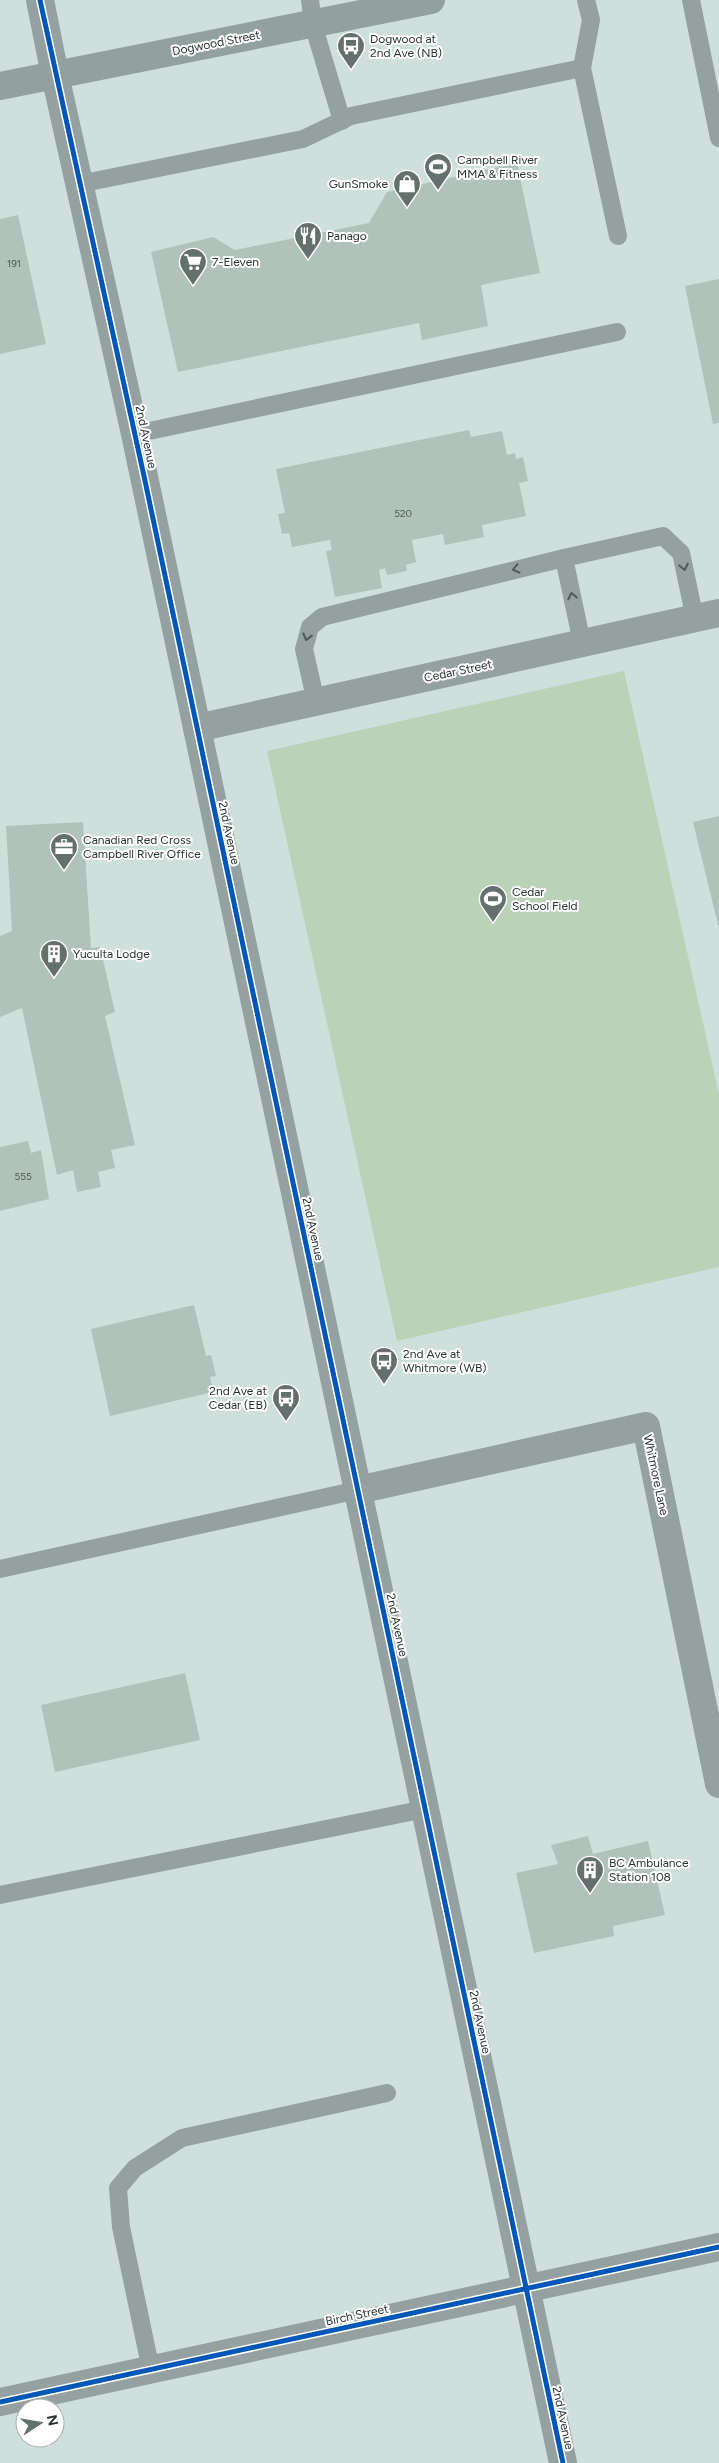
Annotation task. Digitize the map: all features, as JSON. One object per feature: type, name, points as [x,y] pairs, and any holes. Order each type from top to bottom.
[{"type":"main road","name":"Dogwood Street","points":[[0,86],[311,12],[431,0]]},
{"type":"street","name":"2nd Avenue","points":[[40,0],[135,434],[563,2463]]},
{"type":"street","name":"Cedar Street","points":[[197,728],[707,616]]},
{"type":"street","name":"Whitmore Lane","points":[[358,1490],[646,1426],[719,1784]]},
{"type":"street","name":"Birch Street","points":[[0,2402],[719,2247]]},
{"type":"lane","points":[[586,0],[591,20],[582,68],[618,236]]},
{"type":"lane","points":[[691,0],[719,138]]},
{"type":"lane","points":[[311,12],[342,121]]},
{"type":"lane","points":[[79,184],[303,139],[351,116],[582,68]]},
{"type":"lane","points":[[135,434],[617,332]]},
{"type":"lane","points":[[316,702],[304,649],[310,627],[322,617],[663,536],[681,553],[707,616]]},
{"type":"lane","points":[[564,558],[582,644]]},
{"type":"lane","points":[[0,1569],[358,1490]]},
{"type":"lane","points":[[0,1895],[425,1809]]},
{"type":"lane","points":[[150,2370],[121,2227],[118,2188],[135,2168],[182,2138],[387,2093]]},
{"type":"green space","name":"Cedar School Field","points":[[624,671],[719,1094],[719,1267],[397,1341],[267,751]]},
{"type":"building","points":[[517,163],[540,273],[481,285],[488,326],[422,340],[419,323],[178,372],[151,252],[213,237],[235,250],[369,223],[387,192]]},
{"type":"building","points":[[18,215],[46,344],[0,354],[0,219]]},
{"type":"building","points":[[719,279],[719,423],[713,424],[685,286]]},
{"type":"building","points":[[469,430],[471,437],[502,431],[507,455],[515,453],[516,459],[523,457],[528,481],[519,483],[526,516],[482,525],[484,537],[445,545],[443,534],[412,540],[416,562],[406,565],[407,571],[387,575],[385,568],[379,570],[382,588],[335,597],[326,551],[332,550],[330,540],[292,547],[289,533],[282,534],[278,514],[285,513],[276,469]]},
{"type":"building","points":[[719,816],[719,925],[718,925],[693,822]]},
{"type":"building","name":"Yuculta Lodge","points":[[83,822],[91,948],[100,947],[115,1012],[105,1016],[135,1145],[111,1150],[115,1168],[98,1172],[101,1187],[77,1192],[73,1170],[57,1175],[22,1008],[0,1017],[0,936],[12,931],[6,826]]},
{"type":"building","points":[[28,1141],[31,1153],[41,1150],[49,1199],[0,1211],[0,1147]]},
{"type":"building","points":[[194,1305],[206,1356],[211,1355],[216,1376],[210,1377],[213,1392],[110,1416],[91,1329]]},
{"type":"building","points":[[185,1673],[200,1740],[55,1772],[41,1705]]},
{"type":"building","name":"BC Ambulance Station 108","points":[[588,1836],[593,1854],[648,1841],[665,1915],[613,1926],[614,1936],[534,1953],[516,1873],[558,1864],[551,1845]]},
{"type":"cycle path","points":[[40,0],[144,476],[563,2463]]},
{"type":"cycle path","points":[[0,2402],[719,2247]]},
{"type":"place","name":"Dogwood at 2nd Ave (NB)","points":[[351,70]]},
{"type":"place","name":"Campbell River MMA & Fitness","points":[[438,191]]},
{"type":"place","name":"GunSmoke","points":[[407,208]]},
{"type":"place","name":"Panago","points":[[308,260]]},
{"type":"place","name":"7-Eleven","points":[[193,286]]},
{"type":"place","name":"Canadian Red Cross Campbell River Office","points":[[64,871]]},
{"type":"place","name":"Cedar School Field","points":[[493,923]]},
{"type":"place","name":"Yuculta Lodge","points":[[54,978]]},
{"type":"place","name":"2nd Ave at Whitmore (WB)","points":[[384,1385]]},
{"type":"place","name":"2nd Ave at Cedar (EB)","points":[[286,1422]]},
{"type":"place","name":"BC Ambulance Station 108","points":[[590,1894]]}]
